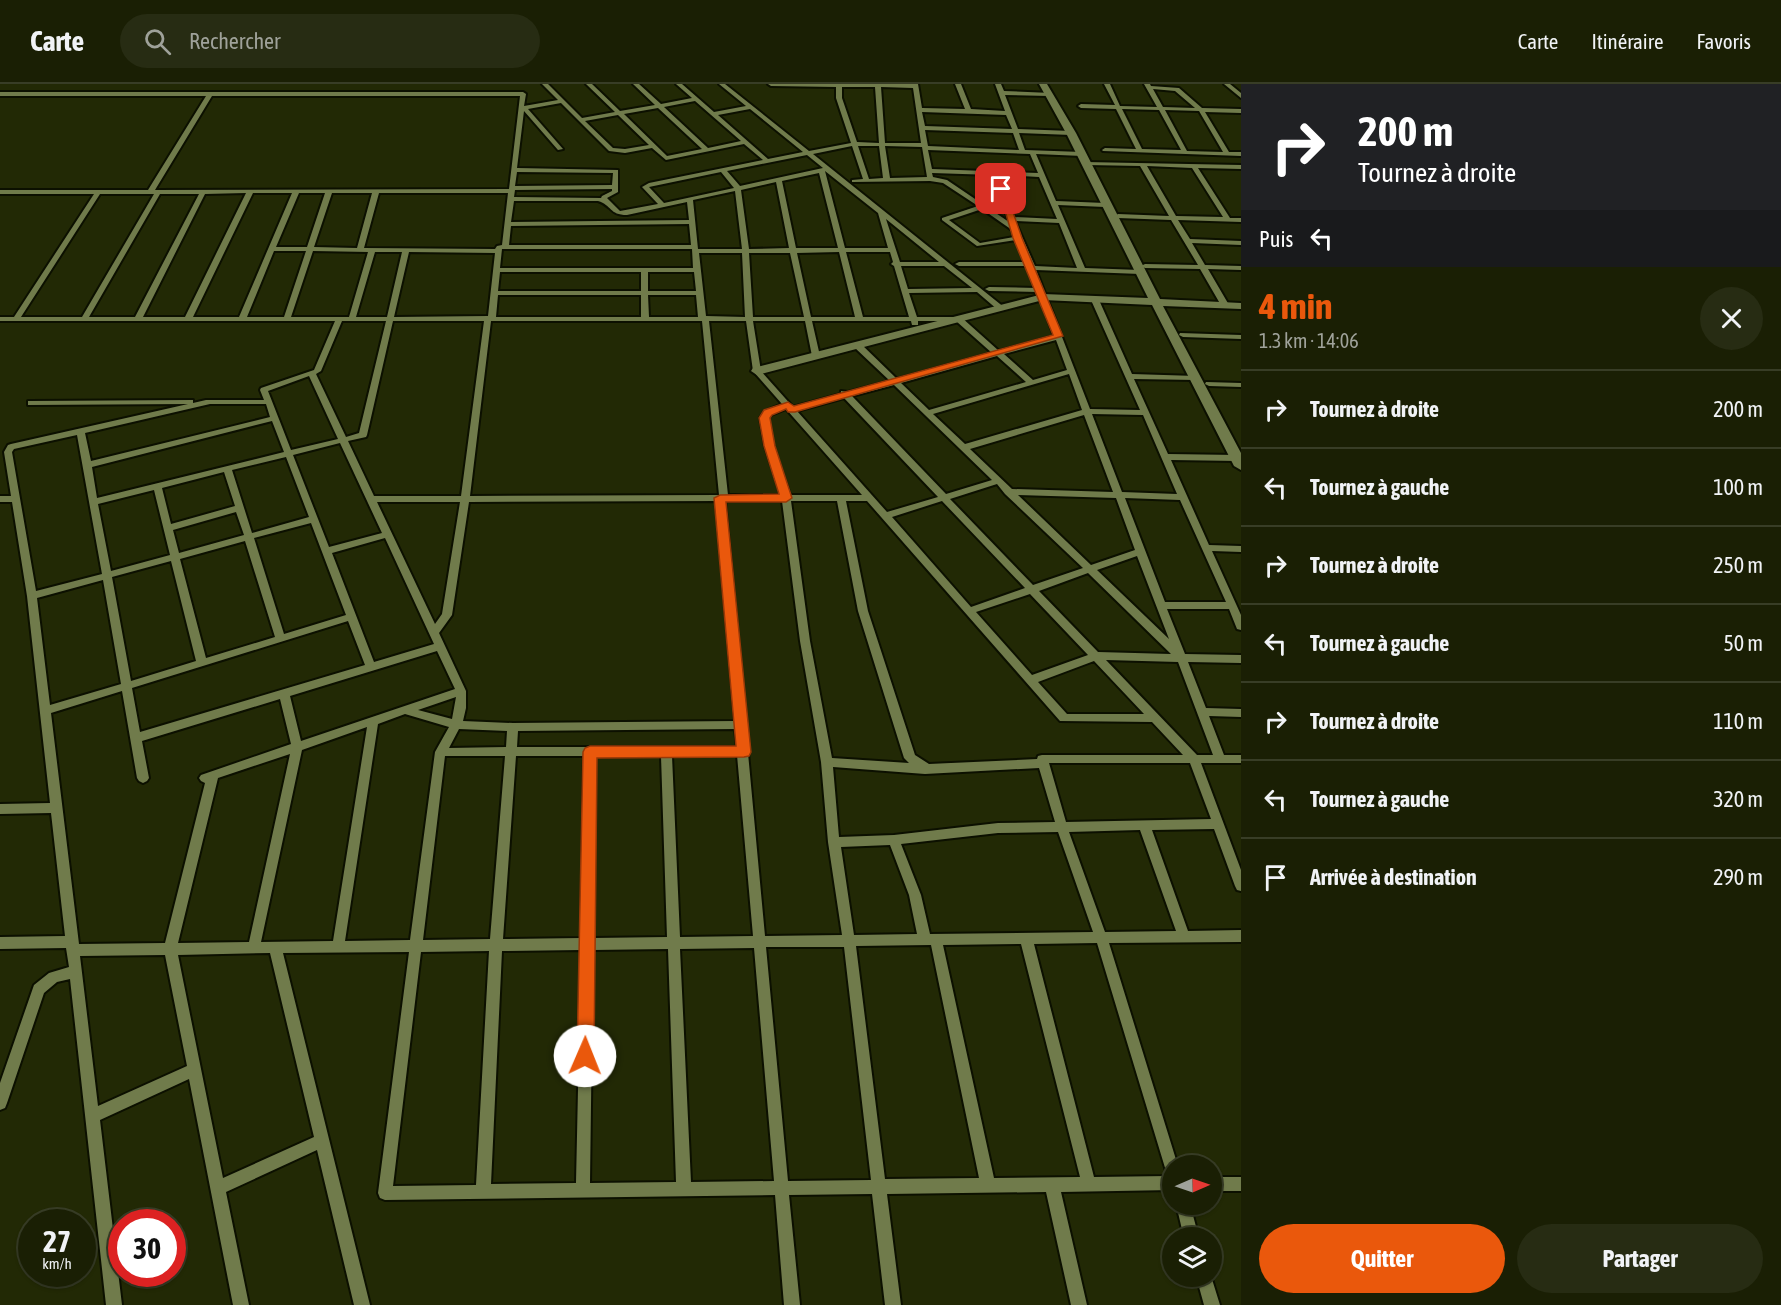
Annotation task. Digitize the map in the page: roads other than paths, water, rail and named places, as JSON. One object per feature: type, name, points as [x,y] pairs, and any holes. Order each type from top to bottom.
[{"type":"street","points":[[253,94],[258,84]]},
{"type":"street","points":[[292,94],[297,84]]},
{"type":"street","points":[[330,94],[335,84]]},
{"type":"street","points":[[545,84],[611,150],[625,151],[654,146]]},
{"type":"street","points":[[589,84],[666,158],[746,142]]},
{"type":"street","points":[[636,84],[707,150]]},
{"type":"street","points":[[679,84],[766,160]]},
{"type":"street","points":[[723,84],[807,152],[825,170],[1001,308]]},
{"type":"street","points":[[771,84],[916,85],[930,179]]},
{"type":"street","points":[[958,84],[969,111]]},
{"type":"street","points":[[998,84],[1023,152]]},
{"type":"street","points":[[1107,84],[1140,151]]},
{"type":"street","points":[[1227,84],[1241,96]]},
{"type":"street","points":[[839,85],[839,98],[867,181]]},
{"type":"street","points":[[878,85],[887,181]]},
{"type":"street","points":[[1147,86],[1185,152]]},
{"type":"street","points":[[1147,86],[1178,88],[1201,110],[1227,154]]},
{"type":"street","points":[[1001,93],[1048,87]]},
{"type":"street","points":[[1048,87],[1071,133],[1119,216],[1143,269]]},
{"type":"street","points":[[1048,87],[1090,152],[1087,160],[1105,205],[1161,302],[1196,378],[1240,457]]},
{"type":"street","points":[[0,94],[523,94],[508,224],[497,270],[447,615],[434,632]]},
{"type":"street","points":[[84,319],[210,94]]},
{"type":"street","points":[[581,120],[696,99]]},
{"type":"street","points":[[560,149],[524,108],[562,101]]},
{"type":"street","points":[[1081,106],[1241,111]]},
{"type":"street","points":[[714,114],[750,107]]},
{"type":"street","points":[[919,110],[1009,113]]},
{"type":"street","points":[[922,128],[1071,133]]},
{"type":"street","points":[[662,205],[645,187],[721,169],[854,144],[1032,152],[1142,165],[1241,167]]},
{"type":"street","points":[[1105,150],[1241,154]]},
{"type":"street","points":[[1032,152],[1082,270]]},
{"type":"street","points":[[1142,165],[1225,305]]},
{"type":"street","points":[[1194,166],[1228,220]]},
{"type":"street","points":[[721,169],[737,188],[757,371],[1064,718],[1155,718]]},
{"type":"street","points":[[514,170],[616,171],[615,192],[604,197],[605,201]]},
{"type":"street","points":[[512,193],[605,201],[618,213],[825,170]]},
{"type":"street","points":[[825,170],[859,317]]},
{"type":"street","points":[[928,171],[1041,175]]},
{"type":"street","points":[[956,172],[958,190]]},
{"type":"street","points":[[996,173],[1016,233],[1042,294],[1220,759]]},
{"type":"street","points":[[778,180],[816,356]]},
{"type":"street","points":[[854,181],[942,180],[983,207],[1016,233]]},
{"type":"street","points":[[0,192],[512,193],[616,187]]},
{"type":"street","points":[[16,319],[98,192]]},
{"type":"street","points":[[138,319],[203,192]]},
{"type":"street","points":[[189,319],[250,192]]},
{"type":"street","points":[[242,319],[296,192]]},
{"type":"street","points":[[287,319],[328,192]]},
{"type":"street","points":[[360,250],[376,192]]},
{"type":"street","points":[[690,199],[722,498],[792,1305]]},
{"type":"street","points":[[1053,203],[1105,205]]},
{"type":"street","points":[[983,207],[944,219],[979,245],[1016,233]]},
{"type":"street","points":[[881,213],[915,323]]},
{"type":"street","points":[[1119,216],[1241,220]]},
{"type":"street","points":[[1011,219],[1061,221]]},
{"type":"street","points":[[508,224],[693,222]]},
{"type":"street","points":[[1188,241],[1241,243]]},
{"type":"street","points":[[271,249],[891,250]]},
{"type":"street","points":[[352,318],[372,250]]},
{"type":"street","points":[[93,502],[363,435],[406,251]]},
{"type":"street","points":[[895,264],[945,264]]},
{"type":"street","points":[[959,264],[1082,270],[1241,268]]},
{"type":"street","points":[[497,270],[697,270]]},
{"type":"street","points":[[644,270],[645,318]]},
{"type":"street","points":[[989,289],[1095,300],[1241,306]]},
{"type":"street","points":[[904,291],[978,290]]},
{"type":"street","points":[[495,293],[699,293]]},
{"type":"street","points":[[0,319],[859,317],[915,323],[958,319],[1042,294]]},
{"type":"street","points":[[1095,300],[1241,626]]},
{"type":"street","points":[[1161,302],[1183,334],[1209,384],[1240,457]]},
{"type":"street","points":[[340,318],[317,370],[312,374],[264,390],[371,667]]},
{"type":"street","points":[[958,319],[1031,382]]},
{"type":"street","points":[[757,371],[857,345],[915,323]]},
{"type":"street","points":[[1183,334],[1241,337]]},
{"type":"street","points":[[893,1305],[849,940],[834,842],[827,762],[805,640],[786,498],[769,446],[765,418],[768,413],[1058,336]]},
{"type":"street","points":[[857,345],[1182,658]]},
{"type":"street","points":[[927,413],[1071,370]]},
{"type":"street","points":[[312,374],[441,646],[461,691],[463,704],[457,725],[441,753],[385,1193],[1162,1183]]},
{"type":"street","points":[[1129,376],[1196,378]]},
{"type":"street","points":[[1209,384],[1241,385]]},
{"type":"street","points":[[844,393],[1194,759],[1241,886]]},
{"type":"street","points":[[114,1305],[32,596],[8,452],[11,447],[210,402]]},
{"type":"street","points":[[31,403],[268,402]]},
{"type":"street","points":[[963,448],[1086,411],[1145,413]]},
{"type":"street","points":[[87,465],[274,418]]},
{"type":"street","points":[[81,432],[143,778]]},
{"type":"street","points":[[1165,457],[1240,457]]},
{"type":"street","points":[[227,468],[281,639]]},
{"type":"street","points":[[886,516],[998,482]]},
{"type":"street","points":[[157,486],[202,663]]},
{"type":"street","points":[[1008,492],[1183,497]]},
{"type":"street","points":[[841,498],[863,611],[893,707],[910,758],[927,769]]},
{"type":"street","points":[[372,499],[870,498]]},
{"type":"street","points":[[0,500],[15,499]]},
{"type":"street","points":[[168,528],[240,508]]},
{"type":"street","points":[[32,596],[313,519]]},
{"type":"street","points":[[326,551],[388,534]]},
{"type":"street","points":[[1206,548],[1241,549]]},
{"type":"street","points":[[970,611],[1141,551]]},
{"type":"street","points":[[1161,605],[1232,606]]},
{"type":"street","points":[[45,711],[351,618]]},
{"type":"street","points":[[136,738],[441,646]]},
{"type":"street","points":[[1030,680],[1096,656],[1241,659]]},
{"type":"street","points":[[241,1305],[170,948],[209,776],[461,691]]},
{"type":"street","points":[[254,947],[297,746],[284,693]]},
{"type":"street","points":[[404,710],[457,725],[513,727],[741,725]]},
{"type":"street","points":[[1202,712],[1241,713]]},
{"type":"street","points":[[338,946],[373,721]]},
{"type":"street","points":[[483,1192],[496,945],[513,727]]},
{"type":"street","points":[[666,751],[684,1189]]},
{"type":"street","points":[[584,1191],[590,752]]},
{"type":"street","points":[[441,753],[744,752]]},
{"type":"street","points":[[1168,1155],[1101,937],[1062,827],[1042,759],[1241,759]]},
{"type":"street","points":[[827,762],[927,769],[1043,763]]},
{"type":"street","points":[[0,809],[56,808]]},
{"type":"street","points":[[834,842],[894,840],[998,828],[1218,824]]},
{"type":"street","points":[[1144,825],[1184,936]]},
{"type":"street","points":[[894,840],[931,941],[988,1186]]},
{"type":"street","points":[[0,943],[170,948],[1241,936]]},
{"type":"street","points":[[1026,938],[1089,1185]]},
{"type":"street","points":[[274,947],[362,1305]]},
{"type":"street","points":[[0,1103],[39,989],[54,977],[75,972]]},
{"type":"street","points":[[92,1116],[194,1070]]},
{"type":"street","points":[[218,1188],[322,1142]]},
{"type":"street","points":[[1222,1184],[1241,1184]]},
{"type":"street","points":[[1052,1185],[1079,1305]]},
{"type":"street","points":[[1206,1287],[1212,1305]]}]
